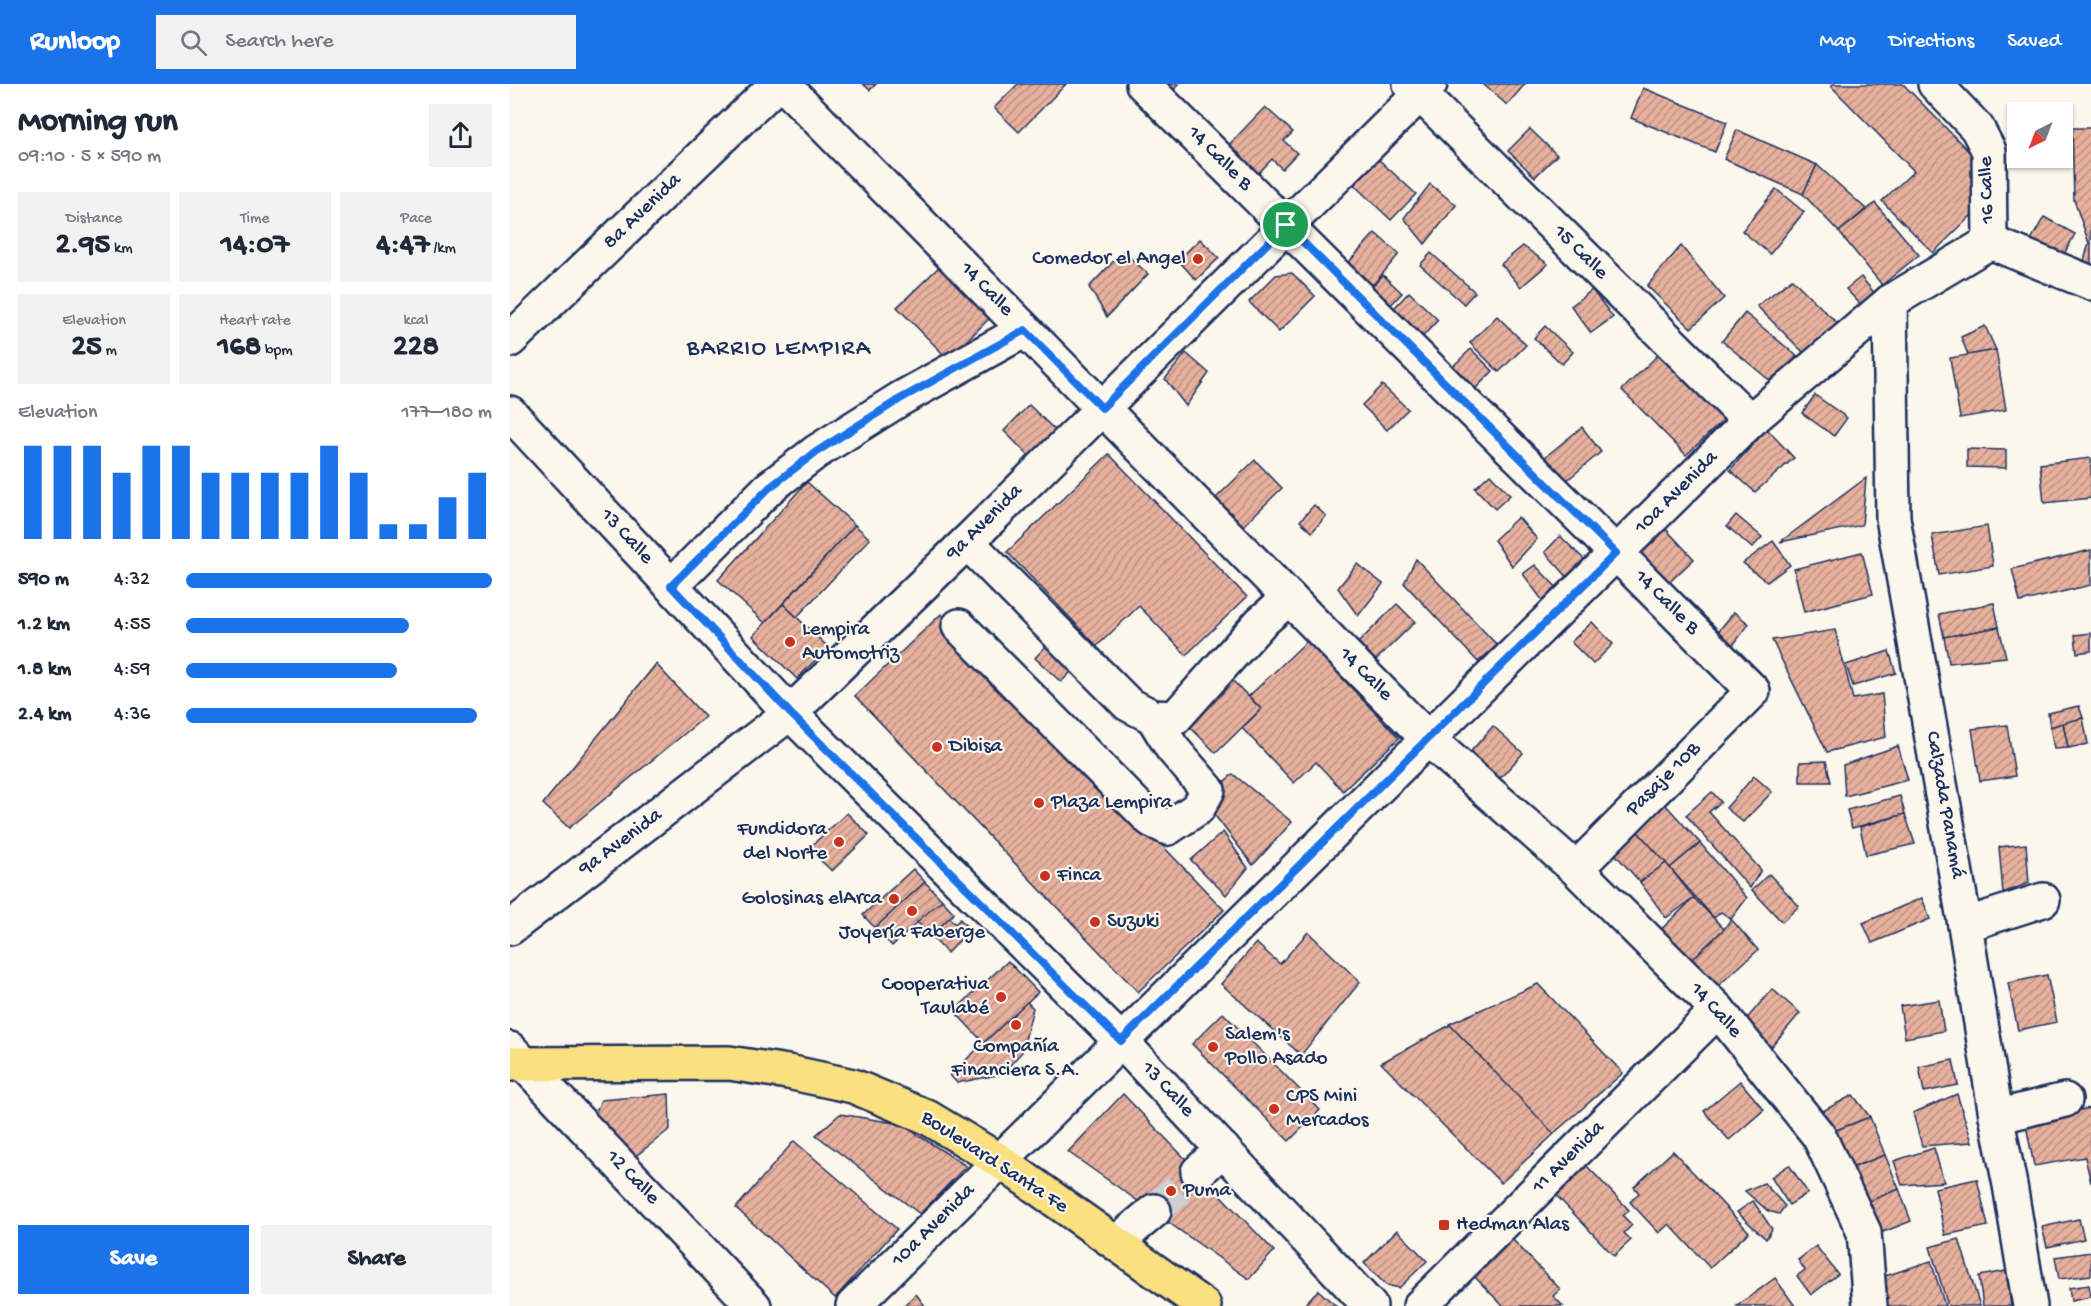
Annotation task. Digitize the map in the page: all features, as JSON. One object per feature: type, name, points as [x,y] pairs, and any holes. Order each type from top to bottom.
[{"type":"main road","name":"Boulevard Santa Fe","points":[[514,1059],[729,1064],[788,1072],[853,1086],[927,1117],[1000,1161],[1204,1306]]},
{"type":"street","name":"8a Avenida","points":[[510,340],[777,84]]},
{"type":"street","name":"14 Calle","points":[[783,84],[1428,739],[1576,869],[1719,1011],[1820,1136],[1864,1232],[1870,1306]]},
{"type":"street","name":"14 Calle B","points":[[1143,84],[1753,692]]},
{"type":"street","name":"16 Calle","points":[[1935,84],[1977,128],[1989,151],[1990,242]]},
{"type":"street","name":"9a Avenida","points":[[510,928],[790,713],[1102,408],[1286,225],[1420,87]]},
{"type":"street","name":"15 Calle","points":[[1420,87],[1750,421]]},
{"type":"street","points":[[1990,242],[2091,283]]},
{"type":"street","name":"10a Avenida","points":[[853,1306],[1750,421],[1890,302],[1990,242]]},
{"type":"street","name":"Calzada Panamá","points":[[1890,302],[1893,518],[2030,1306]]},
{"type":"street","points":[[671,586],[769,488],[816,452],[900,399],[1025,330]]},
{"type":"street","name":"13 Calle","points":[[510,413],[790,713],[1121,1041],[1370,1306]]},
{"type":"street","points":[[967,542],[1128,704],[1153,717],[1175,718],[1261,622],[1288,598]]},
{"type":"street","points":[[959,626],[1151,820],[1168,828],[1198,808],[1208,790],[1172,748],[1153,717]]},
{"type":"street","name":"Pasaje 10B","points":[[1576,869],[1753,692]]},
{"type":"street","points":[[1965,925],[2043,900]]},
{"type":"street","name":"11 Avenida","points":[[1420,1306],[1719,1011]]},
{"type":"street","name":"12 Calle","points":[[514,1059],[754,1306]]},
{"type":"street","points":[[1996,1115],[2065,1100]]},
{"type":"street","points":[[1198,1172],[1223,1149]]},
{"type":"street","points":[[1116,1244],[1154,1211]]},
{"type":"building","points":[[863,84],[876,84],[870,90]]},
{"type":"building","points":[[1018,84],[1066,84],[1019,132],[994,108]]},
{"type":"building","points":[[1151,84],[1179,84],[1167,97]]},
{"type":"building","points":[[1483,84],[1525,84],[1507,105]]},
{"type":"building","points":[[1833,84],[1903,84],[1983,166],[1977,210],[1933,253],[1882,201],[1914,171],[1831,86]]},
{"type":"building","points":[[1643,88],[1727,122],[1715,152],[1631,118]]},
{"type":"building","points":[[1265,107],[1293,132],[1284,141],[1297,153],[1282,169],[1272,159],[1253,179],[1223,151]]},
{"type":"building","points":[[2073,128],[2091,128],[2091,241],[2089,243],[2074,200]]},
{"type":"building","points":[[1530,129],[1557,155],[1535,177],[1508,151]]},
{"type":"building","points":[[1737,130],[1817,165],[1803,194],[1724,159]]},
{"type":"building","points":[[1378,159],[1416,194],[1391,220],[1354,185]]},
{"type":"building","points":[[1817,165],[1866,209],[1839,232],[1803,194]]},
{"type":"building","points":[[1430,184],[1456,205],[1425,244],[1404,218]]},
{"type":"building","points":[[1776,189],[1804,212],[1770,254],[1742,231]]},
{"type":"building","points":[[1875,203],[1919,255],[1882,285],[1839,232]]},
{"type":"building","points":[[2044,217],[2075,234],[2058,265],[2027,247]]},
{"type":"building","points":[[1375,233],[1399,254],[1373,285],[1348,263]]},
{"type":"building","name":"Comedor el Angel","points":[[1200,239],[1219,258],[1196,280],[1178,260]]},
{"type":"building","points":[[2089,243],[2091,243],[2091,278],[2080,275]]},
{"type":"building","points":[[1523,246],[1548,264],[1521,287],[1501,264]]},
{"type":"building","points":[[1681,246],[1724,298],[1691,328],[1647,286]]},
{"type":"building","points":[[1123,251],[1148,274],[1107,317],[1089,287]]},
{"type":"building","points":[[1431,253],[1475,292],[1464,304],[1420,265]]},
{"type":"building","points":[[939,267],[990,318],[948,359],[897,307]]},
{"type":"building","points":[[1292,273],[1315,296],[1279,332],[1249,302],[1276,275]]},
{"type":"building","points":[[1383,275],[1402,293],[1386,310],[1367,292]]},
{"type":"building","points":[[1861,277],[1876,295],[1863,307],[1846,289]]},
{"type":"building","points":[[1792,279],[1843,329],[1811,360],[1757,306]]},
{"type":"building","points":[[1592,290],[1613,317],[1591,333],[1571,306]]},
{"type":"building","points":[[1409,292],[1438,320],[1414,346],[1385,318]]},
{"type":"building","points":[[1745,313],[1797,356],[1774,384],[1722,341]]},
{"type":"building","points":[[1497,316],[1526,345],[1499,372],[1470,343]]},
{"type":"building","points":[[1545,326],[1573,352],[1562,364],[1534,338]]},
{"type":"building","points":[[1985,326],[1996,350],[1968,355],[1961,337]]},
{"type":"building","points":[[1471,349],[1493,371],[1470,394],[1448,371]]},
{"type":"building","points":[[1663,350],[1724,420],[1686,455],[1622,390]]},
{"type":"building","points":[[1996,350],[2006,410],[1960,418],[1950,358]]},
{"type":"building","points":[[1186,353],[1209,373],[1186,406],[1165,379]]},
{"type":"building","points":[[1382,385],[1408,409],[1387,430],[1362,405]]},
{"type":"building","points":[[1815,395],[1847,418],[1834,436],[1802,413]]},
{"type":"building","points":[[1029,405],[1059,434],[1033,460],[1004,431]]},
{"type":"building","points":[[1582,427],[1601,452],[1554,491],[1534,466]]},
{"type":"building","points":[[1767,429],[1794,458],[1755,492],[1730,470]]},
{"type":"building","points":[[1967,449],[2006,450],[2006,468],[1967,467]]},
{"type":"building","points":[[1109,454],[1247,597],[1186,655],[1139,606],[1097,646],[1007,552]]},
{"type":"building","points":[[2091,458],[2091,498],[2044,503],[2040,464]]},
{"type":"building","points":[[1255,460],[1282,488],[1243,526],[1216,498]]},
{"type":"building","points":[[1490,474],[1510,495],[1495,509],[1475,488]]},
{"type":"building","points":[[1866,478],[1862,525],[1780,542]]},
{"type":"building","points":[[807,482],[855,525],[765,623],[718,580]]},
{"type":"building","points":[[1314,505],[1326,516],[1312,532],[1300,521]]},
{"type":"building","points":[[1736,515],[1762,537],[1752,548],[1727,526]]},
{"type":"building","points":[[1518,517],[1537,539],[1512,566],[1494,540]]},
{"type":"building","points":[[855,525],[870,539],[797,617],[783,604]]},
{"type":"building","points":[[1662,525],[1694,559],[1660,591],[1628,563]]},
{"type":"building","points":[[1987,526],[1993,566],[1939,575],[1932,535]]},
{"type":"building","points":[[1560,536],[1589,564],[1571,581],[1545,552]]},
{"type":"building","points":[[1773,541],[1790,565],[1767,582],[1743,563]]},
{"type":"building","points":[[2091,550],[2091,585],[2020,602],[2012,569]]},
{"type":"building","points":[[1862,552],[1873,594],[1804,612],[1794,569]]},
{"type":"building","points":[[1416,559],[1497,645],[1478,662],[1404,583]]},
{"type":"building","points":[[1357,564],[1383,584],[1358,616],[1338,588]]},
{"type":"building","points":[[1535,565],[1560,591],[1545,604],[1523,574]]},
{"type":"building","points":[[1994,603],[1999,627],[1944,637],[1939,614]]},
{"type":"building","name":"Lempira Automotriz","points":[[783,604],[828,647],[797,679],[753,636]]},
{"type":"building","points":[[1397,604],[1415,622],[1375,661],[1358,643]]},
{"type":"building","points":[[1734,612],[1749,624],[1725,656],[1709,643]]},
{"type":"building","name":"Plaza Lempira","points":[[941,614],[1224,910],[1138,992],[855,696]]},
{"type":"building","points":[[1592,622],[1613,644],[1593,664],[1571,642]]},
{"type":"building","points":[[1999,627],[2006,657],[1949,663],[1944,637]]},
{"type":"building","points":[[1835,630],[1853,699],[1882,694],[1886,737],[1827,752],[1772,640]]},
{"type":"building","points":[[2091,633],[2091,651],[2077,653],[2075,635]]},
{"type":"building","points":[[1307,641],[1399,738],[1343,791],[1316,762],[1294,783],[1242,728],[1261,709],[1249,696]]},
{"type":"building","points":[[1048,644],[1074,669],[1061,682],[1035,658]]},
{"type":"building","points":[[1889,651],[1896,673],[1853,686],[1846,665]]},
{"type":"building","points":[[656,664],[705,717],[569,828],[543,804]]},
{"type":"building","points":[[1230,678],[1261,709],[1216,753],[1185,722]]},
{"type":"building","points":[[2079,706],[2083,718],[2050,727],[2048,713]]},
{"type":"building","points":[[2083,718],[2088,744],[2068,748],[2063,723]]},
{"type":"building","points":[[2063,723],[2068,748],[2054,749],[2050,727]]},
{"type":"building","points":[[2007,725],[2015,776],[1980,781],[1972,729]]},
{"type":"building","points":[[1493,726],[1523,753],[1495,784],[1466,757]]},
{"type":"building","points":[[1898,746],[1908,780],[1845,796],[1843,765]]},
{"type":"building","points":[[1826,761],[1831,782],[1800,782],[1800,762]]},
{"type":"building","points":[[1233,774],[1292,822],[1253,865],[1203,800]]},
{"type":"building","points":[[1754,776],[1772,792],[1743,822],[1726,808]]},
{"type":"building","points":[[1712,792],[1721,802],[1709,812],[1761,870],[1750,888],[1686,815]]},
{"type":"building","points":[[1900,796],[1905,814],[1852,828],[1847,810]]},
{"type":"building","points":[[1664,803],[1700,843],[1670,868],[1636,830]]},
{"type":"building","name":"Fundidora del Norte","points":[[847,813],[869,835],[832,871],[808,849]]},
{"type":"building","points":[[1905,814],[1915,844],[1866,855],[1860,827]]},
{"type":"building","points":[[1636,830],[1666,863],[1640,882],[1614,853]]},
{"type":"building","points":[[1223,832],[1248,868],[1226,895],[1191,860]]},
{"type":"building","points":[[1700,843],[1747,898],[1731,919],[1721,912],[1714,918],[1670,868]]},
{"type":"building","points":[[2026,844],[2029,883],[2003,893],[1999,847]]},
{"type":"building","points":[[1666,863],[1694,898],[1666,918],[1640,882]]},
{"type":"building","name":"Golosinas elArca","points":[[913,869],[925,882],[875,928],[863,915]]},
{"type":"building","points":[[1769,874],[1799,906],[1782,922],[1752,890]]},
{"type":"building","name":"Joyería Faberge","points":[[925,882],[942,900],[892,946],[875,928]]},
{"type":"building","points":[[1694,898],[1724,929],[1683,968],[1653,937]]},
{"type":"building","points":[[1922,898],[1930,919],[1872,943],[1863,923]]},
{"type":"building","points":[[942,900],[954,913],[931,936],[917,922]]},
{"type":"building","points":[[949,918],[955,924],[960,919],[970,930],[947,953],[931,936]]},
{"type":"building","points":[[1731,919],[1758,950],[1718,986],[1707,973],[1699,981],[1683,968],[1724,929]]},
{"type":"building","points":[[1308,932],[1360,982],[1301,1055],[1221,984],[1256,943],[1280,964]]},
{"type":"building","name":"Cooperativa Taulabé","points":[[1008,961],[1038,992],[984,1043],[954,1011]]},
{"type":"building","points":[[2047,975],[2057,1022],[2018,1030],[2008,983]]},
{"type":"building","points":[[1538,984],[1623,1073],[1553,1134],[1449,1024]]},
{"type":"building","points":[[1772,989],[1800,1013],[1768,1051],[1740,1027]]},
{"type":"building","points":[[1939,1000],[1944,1031],[1905,1038],[1900,1006]]},
{"type":"building","name":"Compañía Financiera S.A.","points":[[1027,1002],[1033,1008],[1022,1052],[1002,1074],[957,1083],[950,1075]]},
{"type":"building","points":[[1223,1013],[1320,1110],[1289,1141],[1192,1044]]},
{"type":"building","points":[[1450,1025],[1554,1134],[1501,1183],[1381,1063]]},
{"type":"building","points":[[1953,1060],[1958,1085],[1924,1092],[1919,1067]]},
{"type":"building","points":[[1740,1081],[1764,1110],[1729,1140],[1704,1111]]},
{"type":"building","points":[[669,1094],[670,1129],[632,1159],[593,1119],[601,1100]]},
{"type":"building","name":"Puma","points":[[1123,1094],[1274,1251],[1249,1279],[1068,1152]]},
{"type":"building","points":[[1957,1094],[1972,1142],[1922,1146],[1913,1113]]},
{"type":"building","points":[[1853,1095],[1870,1117],[1826,1134],[1823,1111]]},
{"type":"building","points":[[2091,1108],[2091,1183],[2085,1157],[2034,1166],[2025,1120]]},
{"type":"building","points":[[840,1114],[901,1124],[966,1166],[920,1214],[816,1135]]},
{"type":"building","points":[[1870,1117],[1885,1155],[1841,1172],[1826,1134]]},
{"type":"building","points":[[794,1141],[897,1229],[835,1298],[736,1208]]},
{"type":"building","points":[[1934,1148],[1944,1182],[1902,1185],[1894,1161]]},
{"type":"building","points":[[1673,1151],[1749,1232],[1710,1268],[1669,1224],[1659,1233],[1630,1202],[1639,1193],[1634,1187]]},
{"type":"building","points":[[1885,1155],[1899,1189],[1855,1207],[1841,1172]]},
{"type":"building","points":[[1585,1164],[1629,1210],[1623,1216],[1632,1225],[1624,1233],[1631,1240],[1614,1256],[1555,1194]]},
{"type":"building","points":[[1789,1165],[1808,1193],[1789,1205],[1771,1177]]},
{"type":"building","points":[[1977,1179],[1988,1226],[1945,1235],[1935,1188]]},
{"type":"building","points":[[1764,1183],[1785,1206],[1779,1214],[1768,1211],[1745,1191]]},
{"type":"building","points":[[1899,1189],[1911,1221],[1868,1238],[1855,1207]]},
{"type":"building","points":[[1753,1201],[1772,1229],[1766,1239],[1737,1212]]},
{"type":"building","points":[[2079,1219],[2084,1239],[2047,1247],[2042,1227]]},
{"type":"building","points":[[1397,1230],[1427,1261],[1399,1288],[1386,1285],[1364,1263]]},
{"type":"building","points":[[1510,1237],[1560,1289],[1553,1296],[1563,1306],[1503,1306],[1472,1274]]},
{"type":"building","points":[[1959,1239],[1980,1306],[1948,1306],[1930,1247]]},
{"type":"building","points":[[1816,1246],[1838,1274],[1811,1295],[1797,1276],[1805,1270],[1798,1260]]},
{"type":"building","points":[[2091,1252],[2091,1275],[2059,1279],[2055,1257]]},
{"type":"building","points":[[1931,1261],[1945,1306],[1882,1306],[1876,1279]]},
{"type":"building","points":[[2006,1271],[2011,1306],[1983,1306],[1979,1276]]},
{"type":"building","points":[[1775,1278],[1795,1306],[1737,1306]]},
{"type":"building","points":[[2089,1285],[2091,1297],[2071,1301],[2069,1288]]},
{"type":"building","points":[[1318,1290],[1336,1306],[1303,1306]]},
{"type":"building","points":[[916,1294],[925,1306],[903,1306]]},
{"type":"tunnel","points":[[1154,1211],[1198,1172]]},
{"type":"place","name":"Comedor el Angel","points":[[1198,259]]},
{"type":"place","name":"Lempira Automotriz","points":[[790,642]]},
{"type":"place","name":"Dibisa","points":[[937,747]]},
{"type":"place","name":"Plaza Lempira","points":[[1039,803]]},
{"type":"place","name":"Fundidora del Norte","points":[[839,842]]},
{"type":"place","name":"Finca","points":[[1045,876]]},
{"type":"place","name":"Golosinas elArca","points":[[894,899]]},
{"type":"place","name":"Joyería Faberge","points":[[912,911]]},
{"type":"place","name":"Suzuki","points":[[1095,922]]},
{"type":"place","name":"Cooperativa Taulabé","points":[[1001,997]]},
{"type":"place","name":"Compañía Financiera S.A.","points":[[1016,1025]]},
{"type":"place","name":"Salem's Pollo Asado","points":[[1213,1047]]},
{"type":"place","name":"CPS Mini Mercados","points":[[1274,1109]]},
{"type":"place","name":"Puma","points":[[1171,1191]]},
{"type":"place","name":"Hedman Alas","points":[[1444,1225]]},
{"type":"district","name":"BARRIO LEMPIRA","points":[[779,349]]},
{"type":"route","points":[[1286,225],[1616,553],[1121,1041],[790,713],[671,586],[769,488],[816,452],[900,399],[1025,330],[1102,408],[1286,225]]}]
